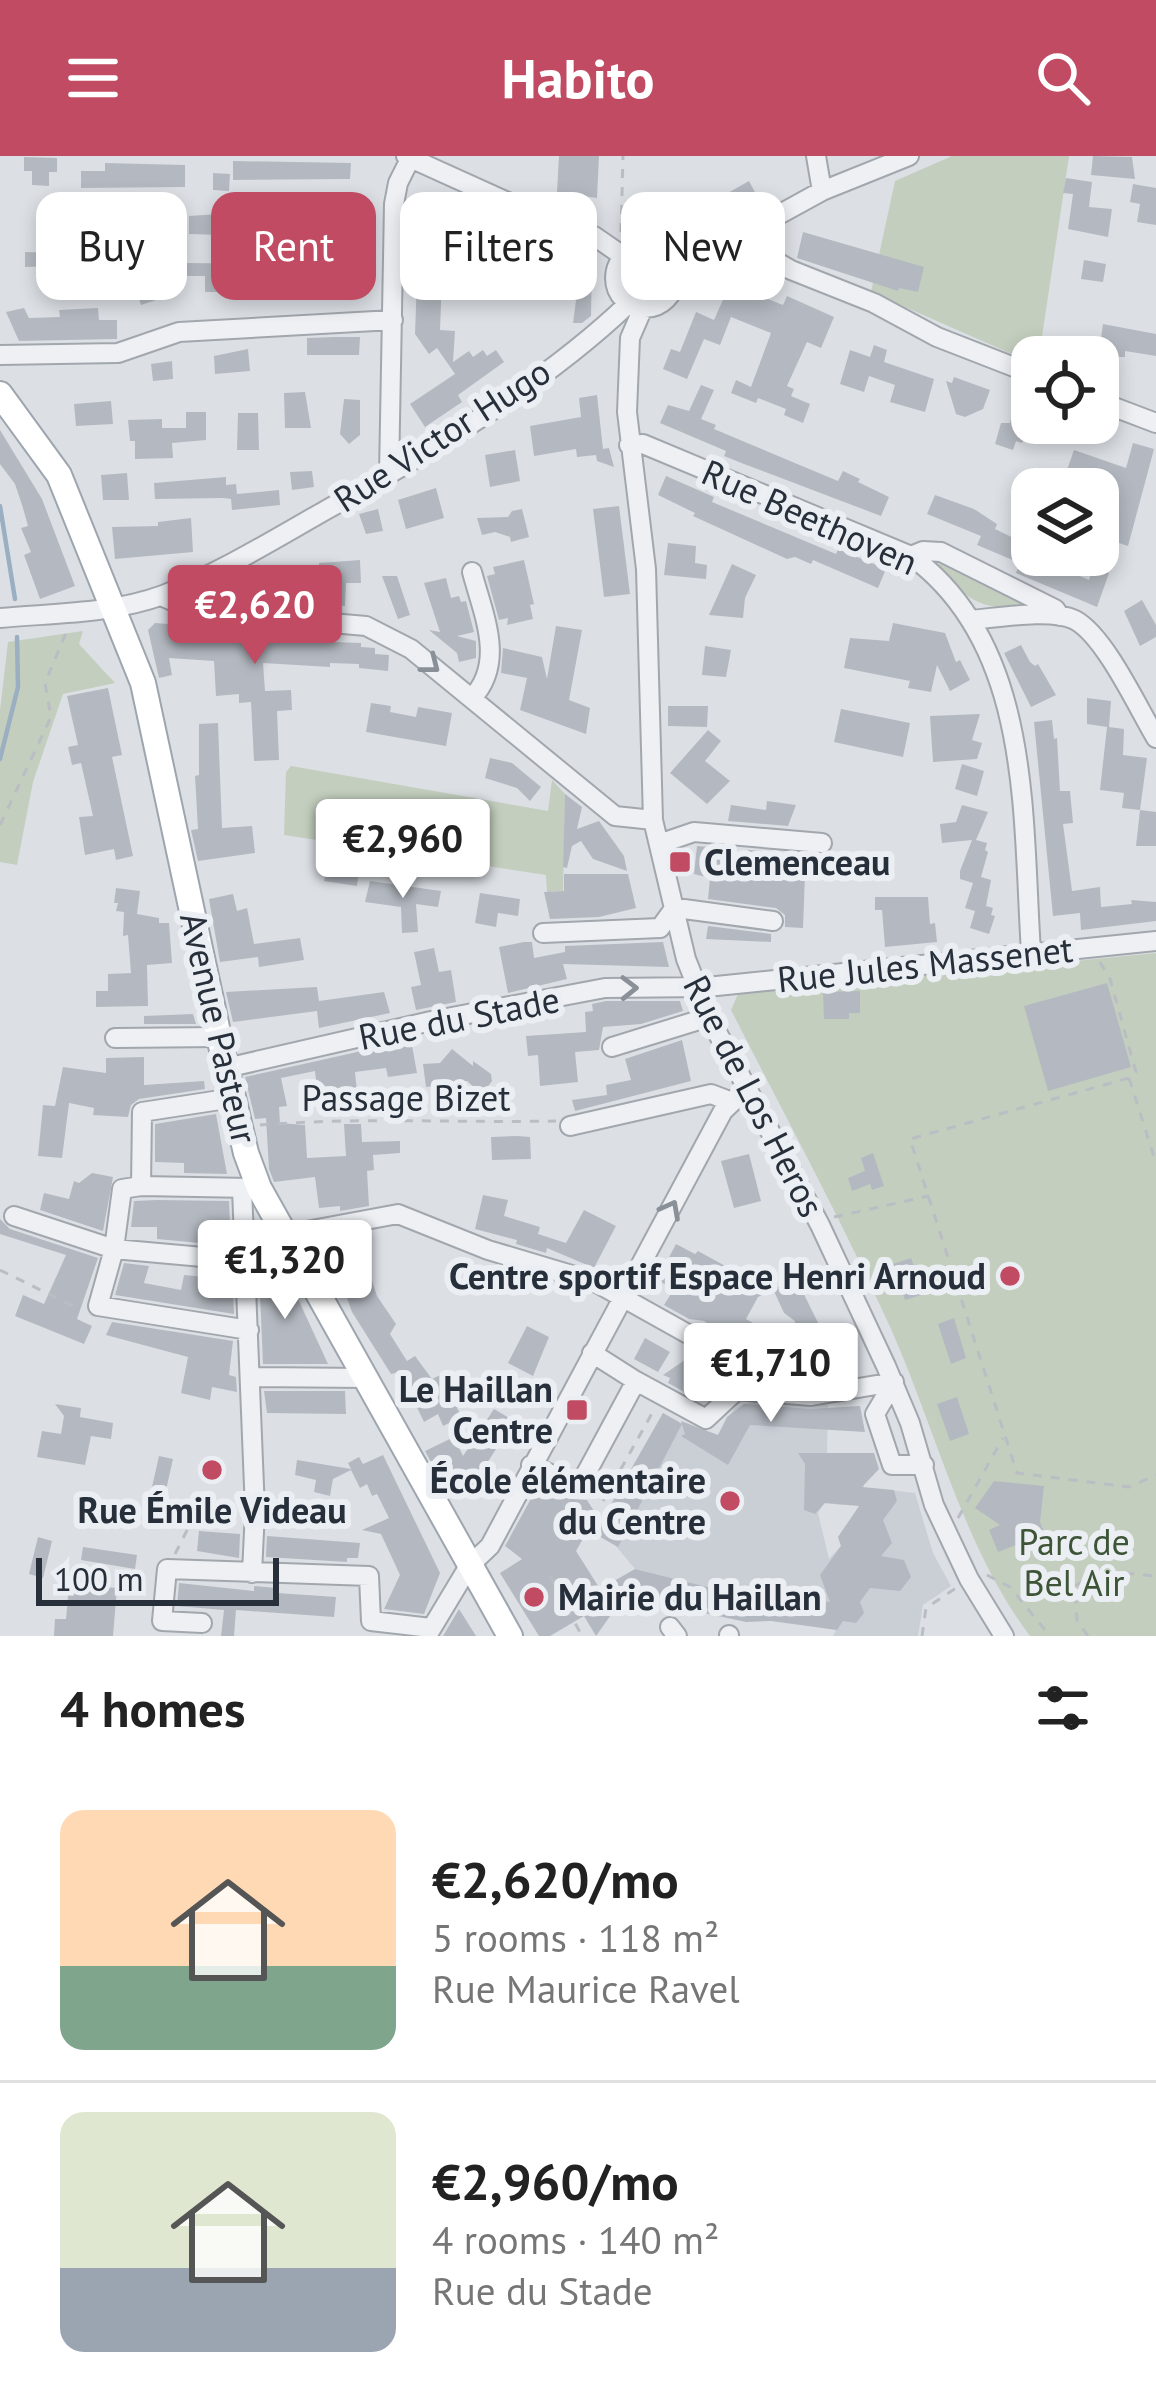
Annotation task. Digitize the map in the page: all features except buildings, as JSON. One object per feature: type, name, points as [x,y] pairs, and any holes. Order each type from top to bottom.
[{"type":"main road","name":"Avenue Pasteur","points":[[0,394],[59,476],[149,707],[250,1188],[285,1235],[510,1636]]},
{"type":"street","points":[[816,156],[822,191]]},
{"type":"street","points":[[785,211],[909,156]]},
{"type":"street","points":[[389,475],[394,204],[408,158],[565,228],[594,236],[621,255]]},
{"type":"street","points":[[621,262],[614,281],[621,289]]},
{"type":"street","points":[[785,266],[874,303],[937,337],[1011,366]]},
{"type":"street","points":[[632,300],[641,310]]},
{"type":"street","name":"Rue Victor Hugo","points":[[0,618],[114,608],[161,596],[234,562],[432,450],[592,337],[664,300]]},
{"type":"street","name":"Rue de Los Heros","points":[[641,310],[628,352],[629,445],[646,569],[653,820],[673,910],[695,987],[738,1096],[820,1225],[894,1382],[934,1505],[1004,1636]]},
{"type":"street","points":[[0,355],[118,353],[179,332],[393,320]]},
{"type":"street","points":[[592,337],[628,352]]},
{"type":"street","points":[[1119,409],[1156,423]]},
{"type":"street","name":"Rue Beethoven","points":[[629,445],[650,447],[911,556],[938,575],[970,620],[1009,705],[1018,745],[1031,952]]},
{"type":"street","points":[[911,556],[941,552],[1055,609],[1060,616]]},
{"type":"street","points":[[472,572],[492,650],[485,684],[472,698]]},
{"type":"street","points":[[161,596],[195,611],[366,626],[411,649],[615,816],[653,820]]},
{"type":"street","points":[[970,620],[1060,616],[1074,620],[1090,633],[1156,738]]},
{"type":"street","points":[[659,844],[694,832],[822,843]]},
{"type":"street","points":[[543,933],[661,928],[673,910],[773,921]]},
{"type":"street","name":"Rue Jules Massenet","points":[[695,987],[1156,941]]},
{"type":"street","name":"Rue du Stade","points":[[226,1068],[431,1021],[605,988],[695,987]]},
{"type":"street","points":[[612,1047],[709,1017]]},
{"type":"street","points":[[115,1038],[218,1037]]},
{"type":"street","points":[[141,1186],[142,1089]]},
{"type":"street","points":[[570,1126],[710,1094],[738,1096]]},
{"type":"street","points":[[202,1623],[163,1621],[167,1569],[369,1576],[371,1621],[429,1632],[469,1566],[490,1546],[723,1111],[738,1096]]},
{"type":"street","points":[[142,1112],[233,1098]]},
{"type":"street","points":[[249,1330],[98,1306],[114,1250],[122,1189],[250,1188],[252,1573]]},
{"type":"street","points":[[14,1216],[114,1250],[248,1261],[285,1235],[398,1214],[488,1250],[595,1282],[729,1357]]},
{"type":"street","points":[[592,1353],[706,1419],[736,1390],[812,1396],[894,1382]]},
{"type":"street","points":[[250,1377],[367,1378]]},
{"type":"street","points":[[531,1465],[578,1487],[635,1381]]},
{"type":"street","points":[[894,1382],[875,1414],[892,1465],[924,1465]]},
{"type":"path","points":[[623,156],[623,192]]},
{"type":"path","points":[[641,310],[654,300]]},
{"type":"path","points":[[0,825],[51,717],[46,683],[72,612]]},
{"type":"path","points":[[1091,947],[1109,979],[1136,1072],[1129,1078],[910,1138],[1018,1473],[1129,1487],[1156,1475]]},
{"type":"path","points":[[1129,1078],[1156,1163]]},
{"type":"path","name":"Passage Bizet","points":[[240,1126],[331,1119],[563,1121],[570,1126]]},
{"type":"path","points":[[827,1219],[929,1196]]},
{"type":"path","points":[[0,1270],[76,1310],[98,1306]]},
{"type":"path","points":[[603,1501],[662,1396]]},
{"type":"path","points":[[957,1520],[1005,1435]]},
{"type":"path","points":[[1088,1636],[1077,1621],[1075,1586],[1100,1571],[1156,1576]]},
{"type":"path","points":[[922,1636],[926,1608],[972,1574],[1010,1587],[1050,1636]]},
{"type":"path","points":[[550,1576],[583,1636]]},
{"type":"shaded area","name":"École élémentaire du Centre","points":[[751,1402],[828,1405],[827,1453],[864,1468],[864,1493],[843,1505],[824,1503],[818,1513],[829,1559],[841,1546],[838,1537],[846,1525],[880,1489],[915,1493],[933,1553],[951,1586],[923,1605],[918,1636],[833,1636],[836,1630],[824,1628],[819,1617],[826,1608],[821,1596],[813,1599],[743,1590],[740,1595],[635,1569],[615,1545],[595,1534],[663,1413],[714,1441],[735,1408]]},
{"type":"green space","points":[[952,156],[1069,156],[1042,336],[1011,336],[1011,354],[871,292],[895,181]]},
{"type":"green space","points":[[940,560],[1026,599],[1029,608],[977,601],[938,567]]},
{"type":"green space","points":[[83,631],[79,644],[115,683],[63,694],[33,782],[17,865],[0,862],[0,710],[8,642]]},
{"type":"green space","points":[[291,766],[548,811],[552,780],[565,794],[563,891],[547,892],[546,875],[284,835],[286,772]]},
{"type":"green space","name":"Centre sportif Espace Henri Arnoud","points":[[1156,953],[1156,1636],[1030,1636],[986,1565],[891,1329],[731,1010],[738,994]]},
{"type":"waterway","points":[[0,506],[15,599]]},
{"type":"waterway","points":[[0,759],[18,687],[17,637]]},
{"type":"place","name":"Clemenceau","points":[[680,862]]},
{"type":"place","name":"Centre sportif Espace Henri Arnoud","points":[[1010,1276]]},
{"type":"place","name":"Le Haillan Centre","points":[[577,1410]]},
{"type":"place","name":"Rue Émile Videau","points":[[212,1470]]},
{"type":"place","name":"École élémentaire du Centre","points":[[730,1501]]},
{"type":"place","name":"Mairie du Haillan","points":[[534,1597]]},
{"type":"park label","name":"Parc de Bel Air","points":[[1074,1562]]}]
